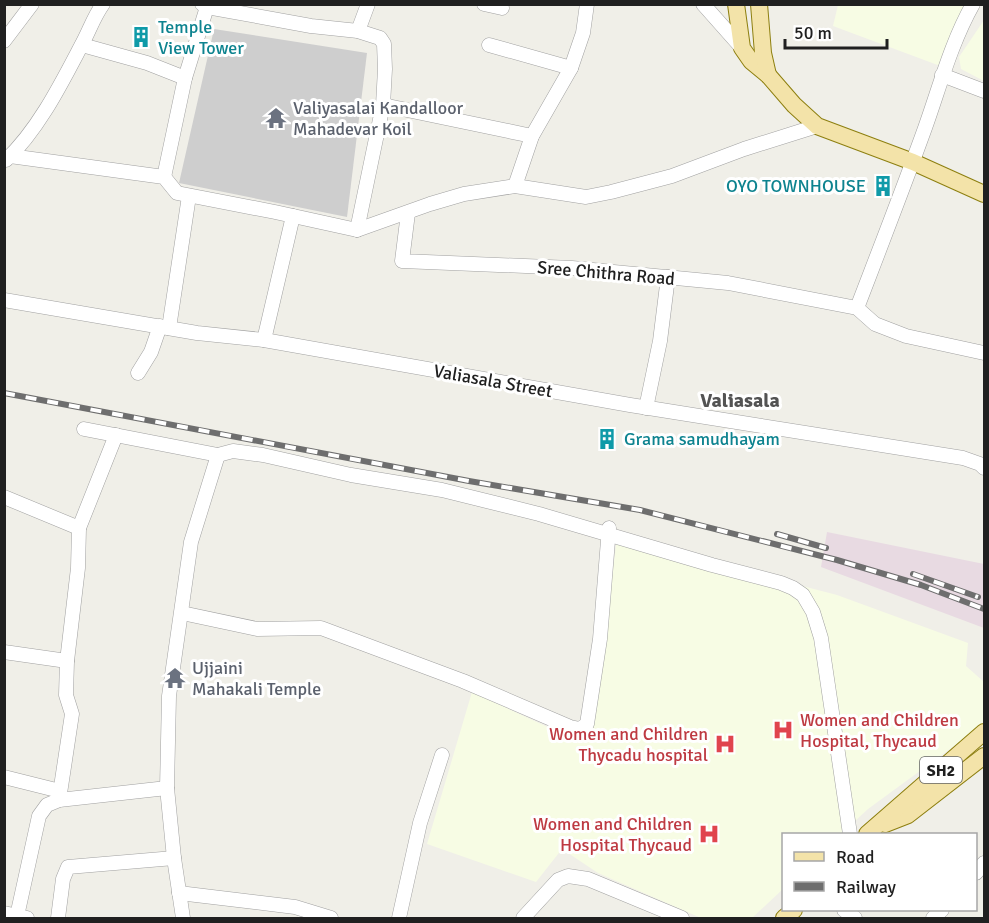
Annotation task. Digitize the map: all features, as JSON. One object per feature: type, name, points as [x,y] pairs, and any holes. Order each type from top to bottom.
[{"type":"main road","points":[[736,4],[742,48],[751,61],[768,75],[794,105],[817,126],[913,162],[984,194]]},
{"type":"main road","points":[[759,4],[763,53],[768,75]]},
{"type":"main road","name":"SH2","points":[[869,831],[984,732]]},
{"type":"main road","points":[[869,831],[908,815],[984,756]]},
{"type":"street","points":[[4,41],[32,4]]},
{"type":"street","points":[[7,159],[36,125],[103,4]]},
{"type":"street","points":[[358,31],[368,4]]},
{"type":"street","points":[[484,4],[502,8]]},
{"type":"street","points":[[515,186],[532,136],[571,68],[583,33],[587,4]]},
{"type":"street","points":[[704,4],[742,48]]},
{"type":"street","points":[[857,308],[913,162],[942,75],[963,22],[973,4]]},
{"type":"street","points":[[164,177],[185,78],[205,6],[243,16],[358,31],[380,38],[384,44],[385,69],[383,105],[357,230]]},
{"type":"street","points":[[81,45],[147,63],[185,78]]},
{"type":"street","points":[[489,45],[571,68]]},
{"type":"street","points":[[942,75],[984,91]]},
{"type":"street","points":[[383,105],[532,136]]},
{"type":"street","points":[[7,159],[164,177],[177,194],[357,230],[430,204],[515,186],[586,197],[611,192],[672,176],[744,149],[817,126]]},
{"type":"street","points":[[138,372],[165,327],[189,196]]},
{"type":"street","name":"Sree Chithra Road","points":[[408,213],[402,261],[572,268],[728,283],[857,308],[875,324],[906,336],[984,353]]},
{"type":"street","points":[[264,340],[293,216]]},
{"type":"street","points":[[646,408],[660,340],[668,277]]},
{"type":"street","name":"Valiasala Street","points":[[4,300],[165,327],[264,340],[646,408],[963,458],[983,464]]},
{"type":"street","points":[[84,429],[218,455],[233,451],[264,455],[351,475],[442,490],[608,531],[793,588],[803,595],[813,612],[821,638],[850,833]]},
{"type":"street","points":[[16,916],[39,816],[47,805],[60,796],[72,714],[66,695],[67,661],[78,568],[79,528],[116,435]]},
{"type":"street","points":[[178,918],[179,893],[167,788],[169,696],[191,542],[218,455]]},
{"type":"street","points":[[4,497],[79,528]]},
{"type":"street","points":[[182,613],[257,629],[321,628],[452,677],[570,727],[580,729],[587,724],[600,639],[608,531]]},
{"type":"street","points":[[4,652],[67,661]]},
{"type":"street","points":[[399,918],[420,823],[442,755]]},
{"type":"street","points":[[4,777],[60,796],[167,788]]},
{"type":"street","points":[[58,918],[63,879],[68,867],[174,858]]},
{"type":"street","points":[[523,918],[558,880],[568,876],[588,879],[681,918]]},
{"type":"street","points":[[179,893],[295,907],[331,918]]},
{"type":"shaded area","points":[[838,5],[972,5],[943,67],[833,26]]},
{"type":"shaded area","points":[[984,20],[984,81],[961,69],[959,57]]},
{"type":"shaded area","name":"Valiyasalai Kandalloor Mahadevar Koil","points":[[214,29],[367,53],[347,217],[179,183]]},
{"type":"shaded area","points":[[827,532],[984,564],[984,628],[821,567]]},
{"type":"shaded area","name":"Women and Children Hospital, Thycaud","points":[[617,538],[837,595],[968,643],[966,666],[984,682],[984,724],[868,809],[842,833],[782,833],[782,890],[752,918],[701,918],[598,873],[562,849],[536,882],[427,844],[472,692],[567,736],[589,736],[598,689]]},
{"type":"railway","points":[[4,393],[469,481],[640,510],[837,560],[921,585],[984,609]]},
{"type":"railway","points":[[777,534],[826,548]]},
{"type":"railway","points":[[913,574],[978,597]]},
{"type":"place","name":"Temple View Tower","points":[[141,37]]},
{"type":"place","name":"Valiyasalai Kandalloor Mahadevar Koil","points":[[276,118]]},
{"type":"place","name":"OYO TOWNHOUSE","points":[[883,186]]},
{"type":"place","name":"Grama samudhayam","points":[[607,439]]},
{"type":"place","name":"Ujjaini Mahakali Temple","points":[[175,678]]},
{"type":"place","name":"Women and Children Hospital, Thycaud","points":[[783,730]]},
{"type":"place","name":"Women and Children Thycadu hospital","points":[[725,744]]},
{"type":"place","name":"Women and Children Hospital Thycaud","points":[[709,834]]},
{"type":"district","name":"Valiasala","points":[[740,400]]}]
